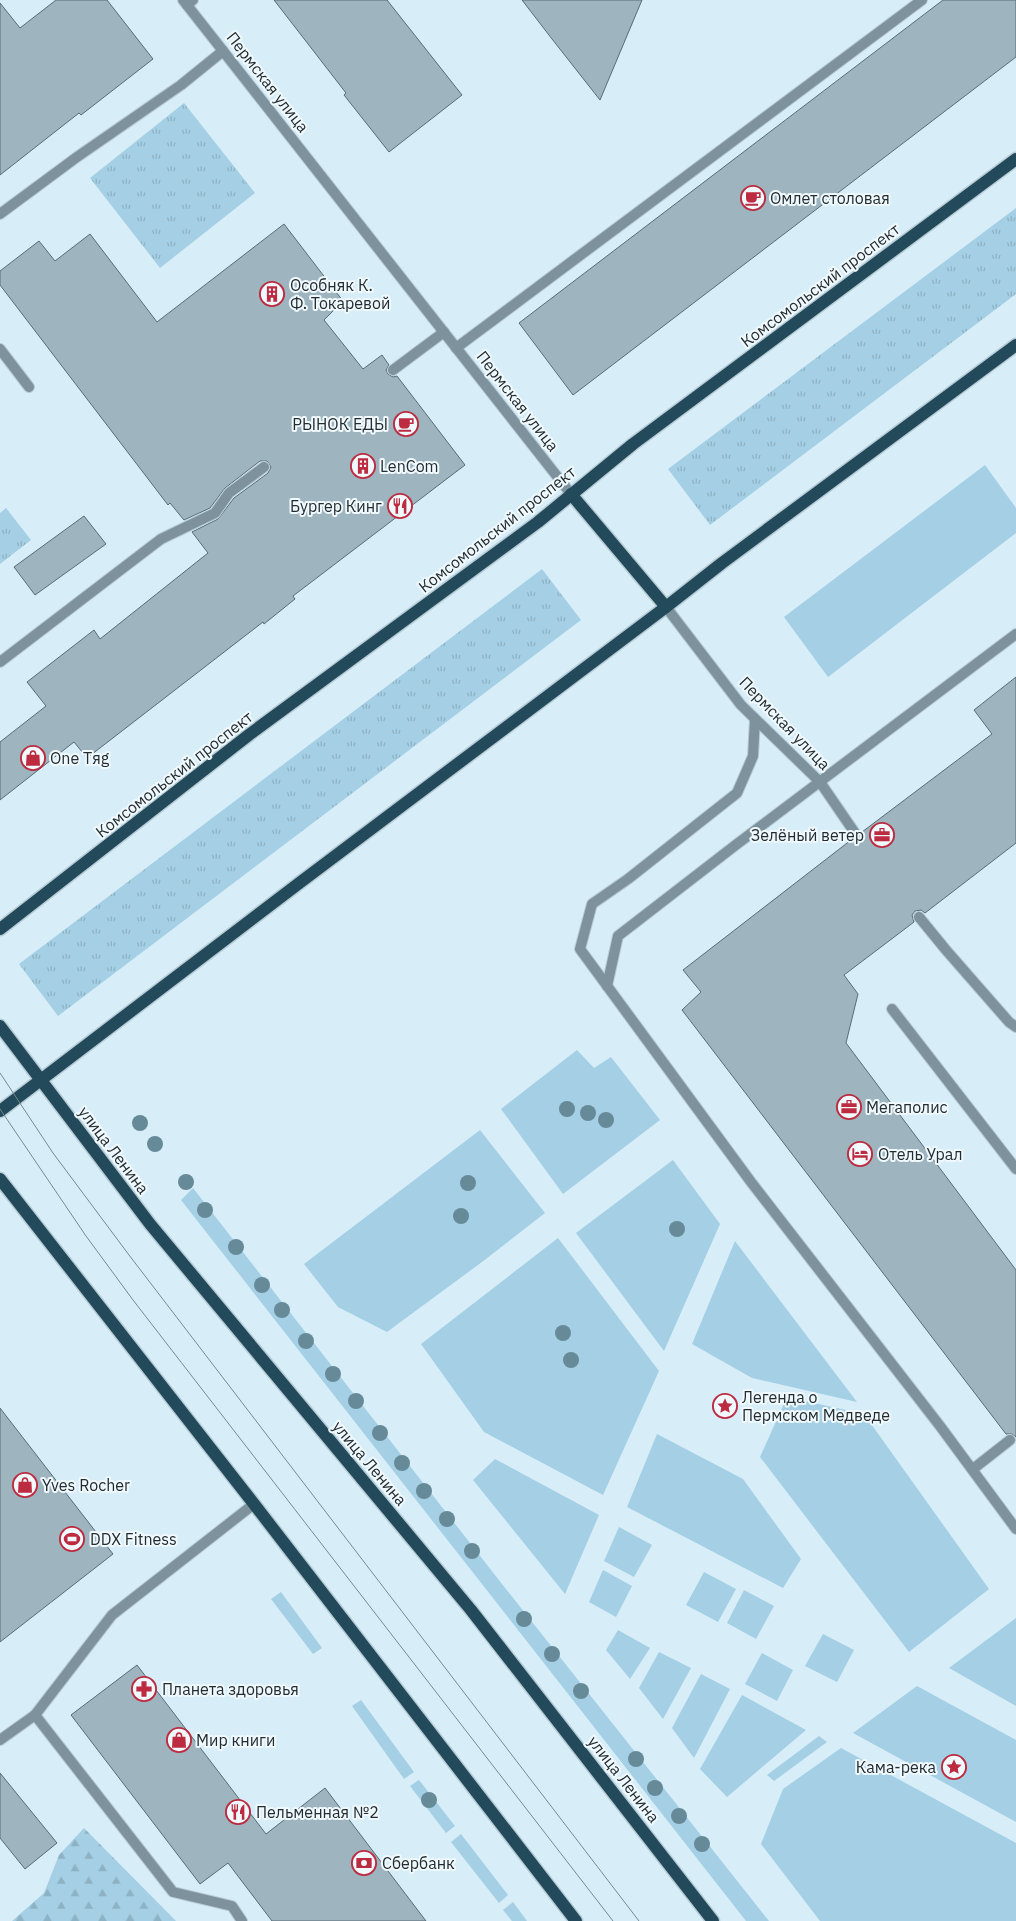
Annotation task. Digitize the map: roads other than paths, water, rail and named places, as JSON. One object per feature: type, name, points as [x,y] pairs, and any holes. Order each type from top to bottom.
[{"type":"main road","name":"Комсомольский проспект","points":[[0,929],[250,734],[538,522],[634,444],[1016,159]]},
{"type":"main road","points":[[0,1111],[722,563],[1016,345]]},
{"type":"main road","name":"Пермская улица","points":[[571,494],[666,607]]},
{"type":"main road","name":"улица Ленина","points":[[0,1026],[150,1224],[472,1610],[713,1921]]},
{"type":"main road","points":[[0,1179],[576,1921]]},
{"type":"street","points":[[456,348],[920,1]]},
{"type":"street","name":"Пермская улица","points":[[188,2],[223,51],[571,494]]},
{"type":"street","points":[[0,214],[77,157],[182,85],[223,51]]},
{"type":"street","points":[[393,370],[444,332]]},
{"type":"street","points":[[0,349],[29,387]]},
{"type":"street","points":[[0,662],[161,539],[215,513],[229,493],[264,467]]},
{"type":"street","name":"Пермская улица","points":[[666,607],[741,705],[820,782],[857,836]]},
{"type":"street","points":[[608,986],[618,936],[1016,634]]},
{"type":"street","points":[[755,718],[753,756],[737,793],[628,879],[592,904],[580,949],[751,1182],[1016,1529]]},
{"type":"street","points":[[920,917],[946,950],[1009,1022],[1016,1027]]},
{"type":"street","points":[[892,1009],[1016,1169]]},
{"type":"street","points":[[972,1469],[1010,1440]]},
{"type":"street","points":[[0,1740],[35,1715],[112,1615],[254,1504]]},
{"type":"street","points":[[35,1715],[173,1892],[232,1906],[242,1921]]},
{"type":"tram line","points":[[0,1073],[53,1153],[129,1255],[639,1921]]},
{"type":"tram line","points":[[0,1109],[86,1236],[133,1300],[613,1921]]},
{"type":"place","name":"Омлет столовая","points":[[753,198]]},
{"type":"place","name":"Особняк К. Ф. Токаревой","points":[[272,294]]},
{"type":"place","name":"РЫНОК ЕДЫ","points":[[406,424]]},
{"type":"place","name":"LenCom","points":[[363,466]]},
{"type":"place","name":"Бургер Кинг","points":[[400,506]]},
{"type":"place","name":"One Tяg","points":[[33,758]]},
{"type":"place","name":"Зелёный ветер","points":[[882,835]]},
{"type":"place","name":"Мегаполис","points":[[849,1107]]},
{"type":"place","name":"Отель Урал","points":[[860,1154]]},
{"type":"place","name":"Легенда о Пермском Медведе","points":[[725,1406]]},
{"type":"place","name":"Yves Rocher","points":[[25,1485]]},
{"type":"place","name":"DDX Fitness","points":[[72,1539]]},
{"type":"place","name":"Планета здоровья","points":[[144,1689]]},
{"type":"place","name":"Мир книги","points":[[179,1740]]},
{"type":"place","name":"Кама-река","points":[[954,1767]]},
{"type":"place","name":"Пельменная №2","points":[[238,1812]]},
{"type":"place","name":"Сбербанк","points":[[364,1863]]}]
